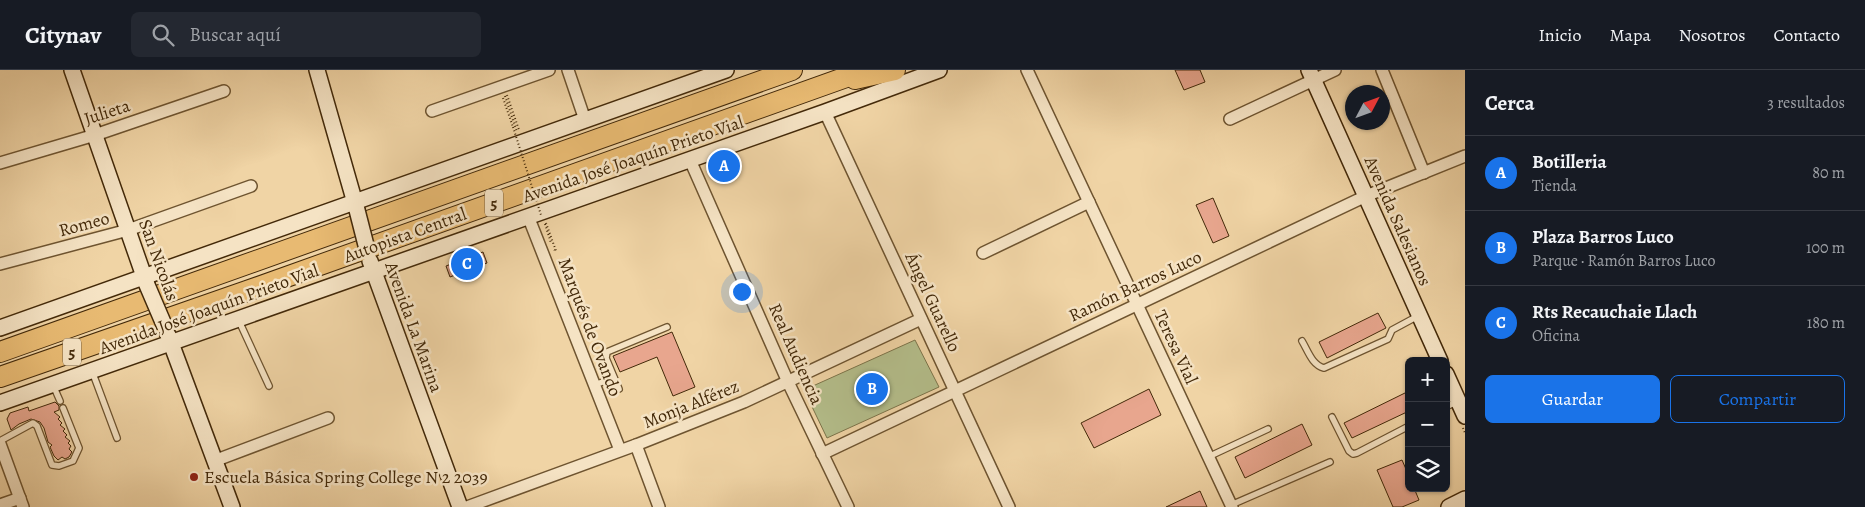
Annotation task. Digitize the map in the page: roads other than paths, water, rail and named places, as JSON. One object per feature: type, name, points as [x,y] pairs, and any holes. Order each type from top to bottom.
[{"type":"highway","name":"Autopista Central","points":[[0,352],[792,70]]},
{"type":"highway","name":"Autopista Central","points":[[0,377],[240,294],[866,70]]},
{"type":"highway","points":[[828,84],[895,70]]},
{"type":"main road","name":"San Nicolás","points":[[72,70],[145,281],[171,343],[232,507]]},
{"type":"main road","name":"Avenida La Marina","points":[[307,70],[353,205],[372,271],[460,507]]},
{"type":"main road","name":"Avenida La Marina","points":[[317,70],[353,205]]},
{"type":"main road","points":[[0,328],[145,281],[726,70]]},
{"type":"main road","name":"Avenida José Joaquín Prieto Vial","points":[[0,403],[535,215],[939,70]]},
{"type":"main road","name":"Avenida Salesianos","points":[[1311,75],[1438,357]]},
{"type":"main road","points":[[1452,404],[1465,416]]},
{"type":"main road","points":[[1449,507],[1465,499]]},
{"type":"street","points":[[432,111],[504,92],[549,70]]},
{"type":"street","points":[[568,70],[585,120]]},
{"type":"street","name":"Teresa Vial","points":[[1027,70],[1232,506]]},
{"type":"street","points":[[1230,118],[1311,75],[1335,70]]},
{"type":"street","points":[[1382,70],[1424,173]]},
{"type":"street","name":"Julieta","points":[[0,162],[95,135],[224,91]]},
{"type":"street","name":"Ángel Guarello","points":[[825,112],[1009,507]]},
{"type":"street","name":"Ramón Barros Luco","points":[[822,454],[1366,196],[1465,156]]},
{"type":"street","name":"Real Audiencia","points":[[690,160],[788,382],[848,507]]},
{"type":"street","name":"Romeo","points":[[5,263],[128,230],[252,186]]},
{"type":"street","points":[[983,253],[1089,202]]},
{"type":"street","name":"Marqués de Ovando","points":[[535,215],[594,385],[620,450]]},
{"type":"street","name":"Monja Alférez","points":[[467,507],[744,402],[921,319]]},
{"type":"street","points":[[214,461],[328,418]]},
{"type":"street","points":[[0,443],[22,502],[0,505]]},
{"type":"street","points":[[636,444],[659,507]]},
{"type":"lane","points":[[1302,341],[1314,363],[1324,368],[1388,339],[1392,330],[1419,315]]},
{"type":"lane","points":[[238,319],[269,386]]},
{"type":"lane","points":[[619,389],[606,358],[607,352],[667,327]]},
{"type":"lane","points":[[92,371],[117,438]]},
{"type":"lane","points":[[594,385],[614,378]]},
{"type":"lane","points":[[53,385],[60,400]]},
{"type":"lane","points":[[0,443],[33,423],[37,426],[52,465],[59,466],[73,461],[79,448],[63,408]]},
{"type":"lane","points":[[1332,417],[1349,451],[1353,454],[1405,428]]},
{"type":"lane","points":[[1208,457],[1268,429]]},
{"type":"lane","points":[[1232,506],[1330,462]]},
{"type":"place","name":"Botilleria","points":[[724,166]]},
{"type":"place","name":"Rts Recauchaie Llach","points":[[467,264]]},
{"type":"place","name":"Plaza Barros Luco","points":[[872,389]]},
{"type":"place","name":"Escuela Básica Spring College N 2 2039","points":[[194,477]]}]
